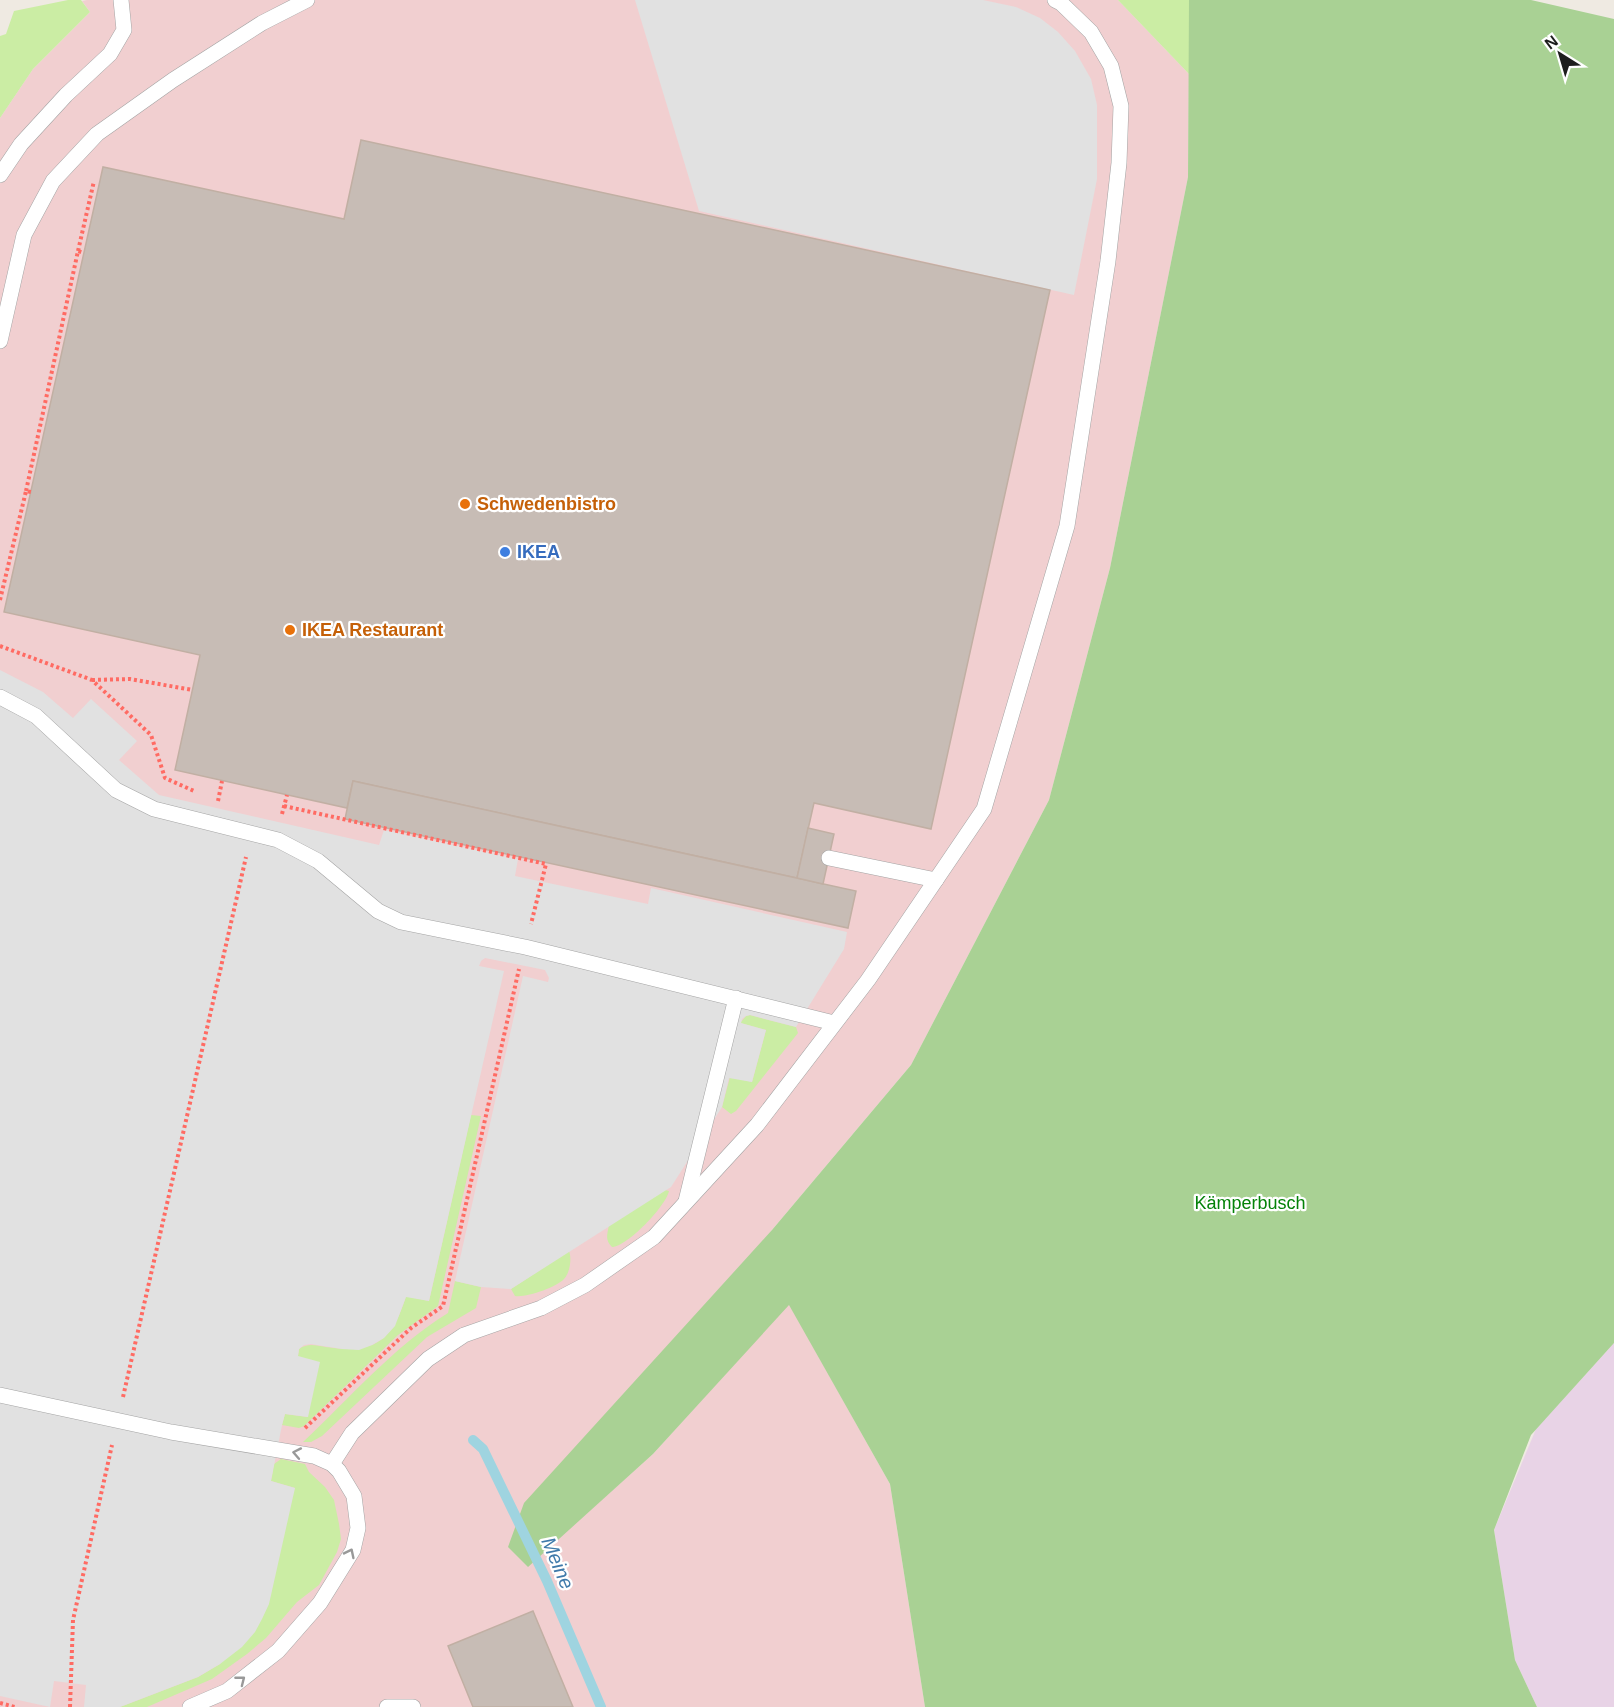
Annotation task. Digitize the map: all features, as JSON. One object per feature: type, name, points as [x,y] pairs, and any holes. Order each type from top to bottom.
[{"type":"lane","points":[[0,175],[28,136],[66,95],[110,54],[124,30],[121,0]]},
{"type":"lane","points":[[0,341],[24,235],[53,181],[97,134],[173,80],[262,22],[307,0]]},
{"type":"lane","points":[[332,1464],[352,1433],[428,1359],[464,1335],[541,1308],[585,1285],[654,1237],[757,1125],[868,980],[984,809],[1067,526],[1108,261],[1119,163],[1121,106],[1112,66],[1090,32],[1061,3],[1055,0]]},
{"type":"lane","points":[[0,697],[36,716],[116,790],[154,809],[278,840],[318,861],[378,911],[401,922],[525,947],[834,1023]]},
{"type":"lane","points":[[829,858],[936,879]]},
{"type":"lane","points":[[685,1204],[736,998]]},
{"type":"lane","points":[[0,1395],[171,1432],[314,1456],[332,1464],[339,1471],[354,1496],[358,1528],[353,1550],[320,1603],[278,1651],[227,1691],[190,1707]]},
{"type":"lane","points":[[387,1707],[413,1707]]},
{"type":"path","points":[[0,600],[28,492],[94,181]]},
{"type":"path","points":[[78,251],[84,253]]},
{"type":"path","points":[[0,646],[92,680],[130,679],[193,690]]},
{"type":"path","points":[[92,680],[151,735],[165,778],[196,792]]},
{"type":"path","points":[[207,797],[218,802],[222,781]]},
{"type":"path","points":[[282,814],[287,795]]},
{"type":"path","points":[[284,806],[546,864],[443,1306],[411,1328],[297,1435],[292,1452]]},
{"type":"path","points":[[70,1707],[73,1620],[251,834]]},
{"type":"path","points":[[0,1703],[15,1707]]},
{"type":"shaded area","points":[[635,0],[983,0],[1016,7],[1040,18],[1058,32],[1075,51],[1091,79],[1097,105],[1097,179],[1074,295],[699,211]]},
{"type":"shaded area","points":[[1118,0],[1189,74],[1188,177],[1110,568],[1049,800],[911,1065],[772,1230],[528,1566],[653,1454],[789,1304],[890,1484],[925,1707],[0,1707],[0,118],[33,69],[90,12],[82,1]]},
{"type":"shaded area","points":[[0,670],[43,692],[73,718],[91,699],[137,741],[119,760],[159,795],[379,845],[384,830],[518,859],[515,876],[648,904],[651,888],[847,932],[844,949],[796,1027],[750,1015],[742,1019],[741,1023],[766,1030],[752,1082],[729,1078],[722,1107],[671,1187],[511,1289],[481,1287],[455,1281],[523,976],[548,982],[549,978],[545,970],[485,958],[481,961],[479,966],[504,971],[429,1301],[406,1297],[395,1326],[384,1338],[359,1350],[311,1344],[299,1349],[298,1356],[320,1362],[308,1417],[285,1414],[282,1425],[271,1481],[295,1488],[269,1604],[262,1619],[255,1632],[242,1647],[220,1664],[198,1677],[120,1707],[84,1707],[86,1685],[54,1681],[50,1707],[0,1696]]},
{"type":"shaded area","points":[[1614,1343],[1614,1707],[1537,1707],[1515,1660],[1494,1530],[1536,1429]]},
{"type":"green space","points":[[68,0],[81,0],[90,12],[33,69],[0,118],[0,36],[6,34],[14,11]]},
{"type":"green space","points":[[1118,0],[1189,0],[1189,74]]},
{"type":"green space","name":"Kämperbusch","points":[[1189,0],[1531,0],[1614,19],[1614,1343],[1531,1435],[1494,1530],[1515,1660],[1537,1707],[925,1707],[890,1484],[789,1305],[653,1454],[528,1567],[508,1547],[524,1503],[772,1230],[911,1065],[1049,800],[1110,568],[1188,177]]},
{"type":"green space","points":[[750,1015],[796,1027],[798,1033],[736,1111],[731,1114],[722,1107],[730,1077],[752,1082],[766,1030],[740,1023]]},
{"type":"green space","points":[[471,1115],[481,1116],[438,1306],[398,1335],[304,1426],[299,1428],[282,1425],[285,1414],[308,1417],[298,1356],[299,1349],[311,1345],[342,1349],[368,1346],[387,1335],[394,1325],[406,1296],[429,1301]]},
{"type":"green space","points":[[665,1190],[669,1191],[666,1198],[645,1225],[627,1240],[612,1247],[607,1240],[609,1225]]},
{"type":"green space","points":[[569,1251],[569,1269],[560,1282],[533,1294],[515,1296],[511,1289]]},
{"type":"green space","points":[[455,1281],[481,1287],[476,1308],[427,1337],[322,1436],[311,1442],[303,1442],[390,1357],[448,1313]]},
{"type":"green space","points":[[281,1459],[305,1464],[309,1472],[325,1487],[334,1500],[341,1539],[337,1552],[319,1585],[297,1602],[266,1638],[212,1679],[147,1707],[120,1707],[198,1677],[220,1664],[295,1488],[271,1481],[274,1464]]},
{"type":"building","name":"IKEA","points":[[361,140],[1050,290],[931,829],[814,803],[797,878],[353,781],[347,808],[175,770],[200,655],[4,612],[103,167],[344,219]]},
{"type":"building","points":[[353,781],[856,891],[848,928],[345,819]]},
{"type":"building","points":[[808,828],[834,834],[823,884],[797,878]]},
{"type":"building","points":[[533,1611],[573,1707],[473,1707],[448,1646]]},
{"type":"waterway","name":"Meine","points":[[473,1440],[483,1449],[547,1581],[601,1707]]},
{"type":"place","name":"Schwedenbistro","points":[[465,504]]},
{"type":"place","name":"IKEA","points":[[505,552]]},
{"type":"place","name":"IKEA Restaurant","points":[[290,630]]}]
